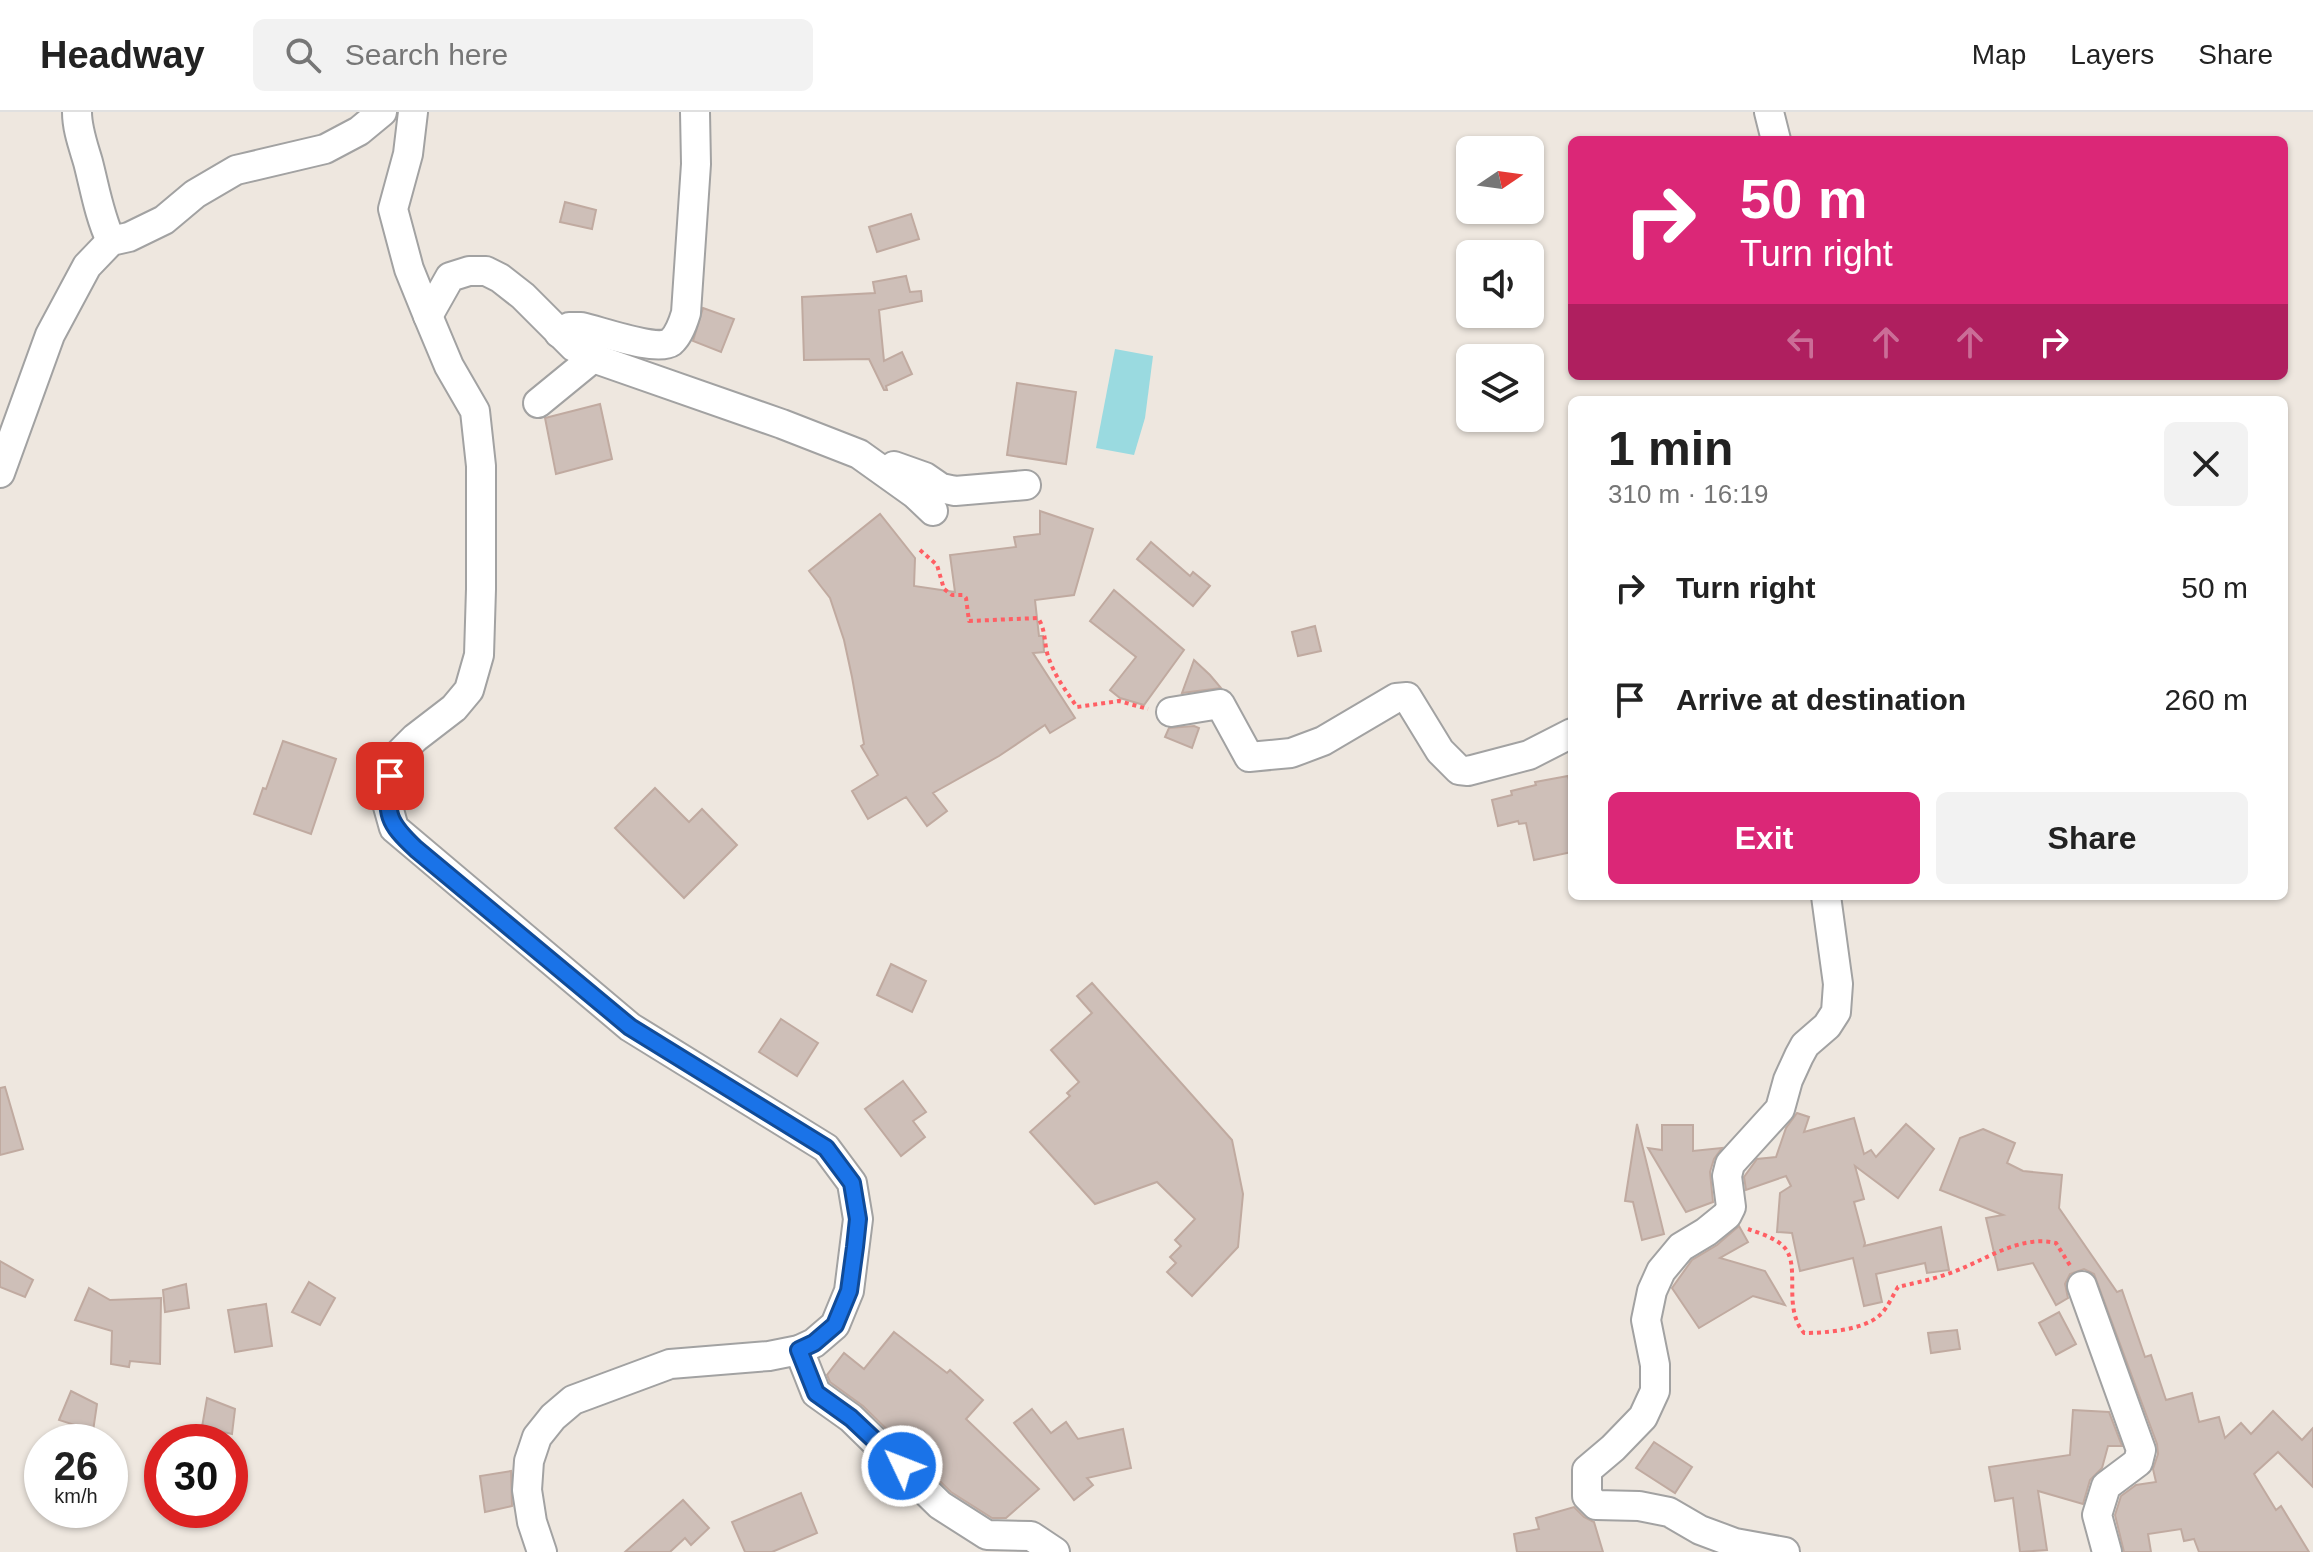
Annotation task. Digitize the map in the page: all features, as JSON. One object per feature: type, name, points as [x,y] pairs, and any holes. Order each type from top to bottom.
[{"type":"street","points":[[77,112],[77,129],[99,215],[111,241]]},
{"type":"street","points":[[0,473],[50,335],[87,266],[111,241],[129,237],[164,220],[195,194],[236,170],[325,149],[359,131],[382,112]]},
{"type":"street","points":[[413,112],[408,154],[393,209],[409,269],[428,316],[449,366],[475,411],[480,442],[482,516],[479,655],[469,690],[454,708],[399,754],[390,776],[387,803],[394,828],[630,1027],[826,1148],[852,1183],[858,1219],[849,1291],[835,1325],[814,1343],[799,1350],[769,1356],[670,1364],[573,1400],[553,1417],[537,1437],[529,1461],[527,1490],[532,1522],[542,1552]]},
{"type":"street","points":[[559,333],[569,327],[581,327],[654,346],[670,342],[681,329],[686,313],[696,164],[695,112]]},
{"type":"street","points":[[1769,112],[1775,136]]},
{"type":"street","points":[[428,316],[450,277],[469,271],[486,271],[523,296],[574,347],[593,358],[925,477],[941,488],[955,491],[1026,485]]},
{"type":"street","points":[[538,403],[593,358]]},
{"type":"street","points":[[859,454],[915,494],[933,511]]},
{"type":"street","points":[[1171,712],[1220,704],[1249,757],[1291,753],[1323,741],[1396,698],[1407,697],[1440,751],[1459,770],[1468,771],[1529,755],[1568,735]]},
{"type":"street","points":[[1785,1552],[1735,1543],[1700,1530],[1669,1512],[1639,1506],[1596,1505],[1587,1496],[1585,1487],[1587,1470],[1643,1417],[1655,1391],[1655,1365],[1646,1320],[1652,1291],[1661,1271],[1681,1247],[1727,1215],[1731,1207],[1727,1176],[1730,1164],[1780,1109],[1788,1080],[1805,1045],[1827,1026],[1836,1012],[1838,984],[1827,900]]},
{"type":"street","points":[[2082,1286],[2141,1450],[2138,1462],[2106,1486],[2097,1515],[2107,1552]]},
{"type":"street","points":[[799,1350],[816,1393],[851,1418],[940,1505],[987,1535],[1031,1536],[1055,1552]]},
{"type":"path","points":[[920,550],[937,565],[944,589],[952,595],[966,598],[969,621],[1038,618],[1042,623],[1048,656],[1059,681],[1077,707],[1119,701],[1136,708],[1171,712]]},
{"type":"path","points":[[1731,1207],[1747,1228],[1780,1243],[1789,1253],[1792,1314],[1804,1333],[1827,1333],[1856,1326],[1881,1315],[1898,1287],[1948,1274],[1999,1250],[2046,1241],[2056,1243],[2082,1286]]},
{"type":"water","points":[[1115,349],[1153,356],[1145,418],[1134,455],[1096,448]]},
{"type":"building","points":[[565,202],[596,210],[592,229],[560,222]]},
{"type":"building","points":[[911,214],[919,239],[877,252],[869,227]]},
{"type":"building","points":[[906,276],[910,292],[921,291],[922,301],[879,310],[884,361],[902,352],[912,374],[886,386],[887,390],[884,390],[869,359],[804,360],[802,297],[875,293],[873,282]]},
{"type":"building","points":[[703,308],[734,319],[721,352],[693,341]]},
{"type":"building","points":[[1017,383],[1076,392],[1066,464],[1007,455]]},
{"type":"building","points":[[600,404],[612,459],[556,474],[545,418]]},
{"type":"building","points":[[1040,511],[1093,529],[1074,595],[1035,600],[1044,652],[1033,653],[1075,718],[1050,733],[1045,725],[999,756],[933,793],[947,811],[927,826],[906,797],[868,819],[852,791],[878,775],[861,746],[864,744],[852,677],[830,598],[809,571],[880,514],[915,558],[914,586],[955,592],[950,555],[1016,547],[1014,537],[1040,534]]},
{"type":"building","points":[[1151,542],[1190,576],[1193,572],[1210,586],[1193,606],[1137,559]]},
{"type":"building","points":[[1114,590],[1184,650],[1144,705],[1120,698],[1110,690],[1136,657],[1090,621]]},
{"type":"building","points":[[1315,626],[1321,651],[1298,656],[1292,632]]},
{"type":"building","points":[[1194,660],[1210,675],[1221,688],[1182,693]]},
{"type":"building","points":[[1169,728],[1199,728],[1192,748],[1165,737]]},
{"type":"building","points":[[283,741],[336,759],[311,834],[254,814]]},
{"type":"building","points":[[1568,776],[1568,853],[1534,860],[1526,823],[1519,824],[1518,821],[1498,826],[1492,800],[1536,785],[1535,782]]},
{"type":"building","points":[[655,788],[689,822],[702,809],[737,845],[684,898],[615,828]]},
{"type":"building","points":[[891,964],[926,981],[912,1012],[877,995]]},
{"type":"building","points":[[1092,983],[1232,1140],[1243,1194],[1238,1247],[1192,1296],[1167,1272],[1176,1263],[1170,1257],[1181,1246],[1175,1240],[1195,1219],[1157,1182],[1095,1204],[1030,1132],[1070,1096],[1067,1093],[1079,1082],[1051,1050],[1092,1013],[1077,996]]},
{"type":"building","points":[[781,1019],[818,1043],[797,1076],[759,1052]]},
{"type":"building","points":[[903,1081],[926,1112],[913,1121],[925,1137],[901,1156],[865,1109]]},
{"type":"building","points":[[5,1087],[23,1149],[0,1155],[0,1088]]},
{"type":"building","points":[[1797,1113],[1809,1117],[1804,1132],[1854,1118],[1864,1154],[1871,1150],[1876,1157],[1906,1124],[1934,1149],[1898,1198],[1855,1166],[1864,1199],[1854,1202],[1864,1246],[1941,1227],[1949,1270],[1927,1273],[1925,1263],[1876,1274],[1882,1302],[1864,1306],[1853,1258],[1800,1271],[1792,1233],[1777,1232],[1780,1193],[1791,1186],[1786,1176],[1746,1190],[1744,1177],[1757,1159],[1776,1157],[1786,1128]]},
{"type":"building","points":[[1637,1124],[1664,1234],[1642,1240],[1633,1202],[1625,1201]]},
{"type":"building","points":[[1662,1125],[1693,1125],[1693,1151],[1722,1148],[1710,1172],[1713,1202],[1686,1212],[1648,1148],[1662,1150]]},
{"type":"building","points":[[1983,1129],[2015,1143],[2007,1163],[2023,1171],[2062,1175],[2059,1208],[2117,1292],[2122,1290],[2145,1357],[2151,1355],[2166,1400],[2192,1393],[2199,1422],[2219,1417],[2225,1438],[2241,1423],[2251,1434],[2273,1411],[2302,1440],[2313,1428],[2313,1487],[2278,1452],[2254,1474],[2276,1510],[2281,1506],[2309,1552],[2199,1552],[2194,1539],[2184,1541],[2181,1529],[2148,1534],[2151,1552],[2124,1552],[2115,1515],[2121,1496],[2136,1485],[2156,1482],[2153,1469],[2158,1454],[2157,1444],[2094,1274],[2084,1269],[2070,1274],[2065,1284],[2068,1298],[2056,1305],[2033,1263],[1998,1270],[1986,1218],[2003,1215],[1940,1190],[1960,1138]]},
{"type":"building","points":[[1739,1226],[1748,1242],[1720,1258],[1765,1271],[1785,1305],[1753,1296],[1699,1328],[1672,1288],[1692,1260],[1717,1245]]},
{"type":"building","points":[[0,1261],[33,1280],[25,1297],[0,1287]]},
{"type":"building","points":[[309,1282],[335,1298],[320,1325],[292,1312]]},
{"type":"building","points":[[186,1284],[189,1308],[165,1312],[163,1290]]},
{"type":"building","points":[[89,1288],[110,1300],[161,1298],[160,1364],[130,1361],[129,1367],[111,1364],[112,1331],[75,1320]]},
{"type":"building","points":[[266,1304],[272,1346],[235,1352],[228,1310]]},
{"type":"building","points":[[2059,1312],[2076,1344],[2056,1355],[2039,1323]]},
{"type":"building","points":[[1957,1330],[1960,1349],[1931,1353],[1928,1333]]},
{"type":"building","points":[[894,1332],[947,1373],[950,1370],[983,1400],[966,1419],[1039,1489],[1006,1518],[992,1518],[951,1492],[863,1406],[830,1382],[827,1375],[844,1353],[864,1369]]},
{"type":"building","points":[[71,1391],[97,1404],[94,1424],[71,1424],[59,1420]]},
{"type":"building","points":[[207,1398],[235,1409],[233,1424],[203,1424]]},
{"type":"building","points":[[1032,1409],[1051,1433],[1066,1422],[1078,1439],[1123,1429],[1131,1468],[1087,1478],[1093,1485],[1074,1500],[1014,1423]]},
{"type":"building","points":[[2073,1410],[2109,1412],[2122,1446],[2108,1446],[2102,1468],[2090,1480],[2083,1504],[2038,1491],[2047,1550],[2020,1552],[2013,1498],[1995,1501],[1989,1467],[2070,1455]]},
{"type":"building","points":[[1654,1442],[1692,1467],[1675,1493],[1636,1468]]},
{"type":"building","points":[[511,1471],[512,1506],[485,1512],[480,1476]]},
{"type":"building","points":[[801,1493],[817,1533],[772,1552],[745,1552],[732,1522]]},
{"type":"building","points":[[683,1500],[709,1528],[691,1545],[685,1538],[670,1552],[625,1552]]},
{"type":"building","points":[[1574,1507],[1594,1522],[1603,1552],[1517,1552],[1514,1534],[1539,1529],[1536,1518]]},
{"type":"route","points":[[390,776],[387,803],[394,828],[416,849],[630,1027],[826,1148],[852,1183],[858,1219],[849,1291],[835,1325],[814,1343],[799,1350],[816,1393],[851,1418],[902,1466]]}]
